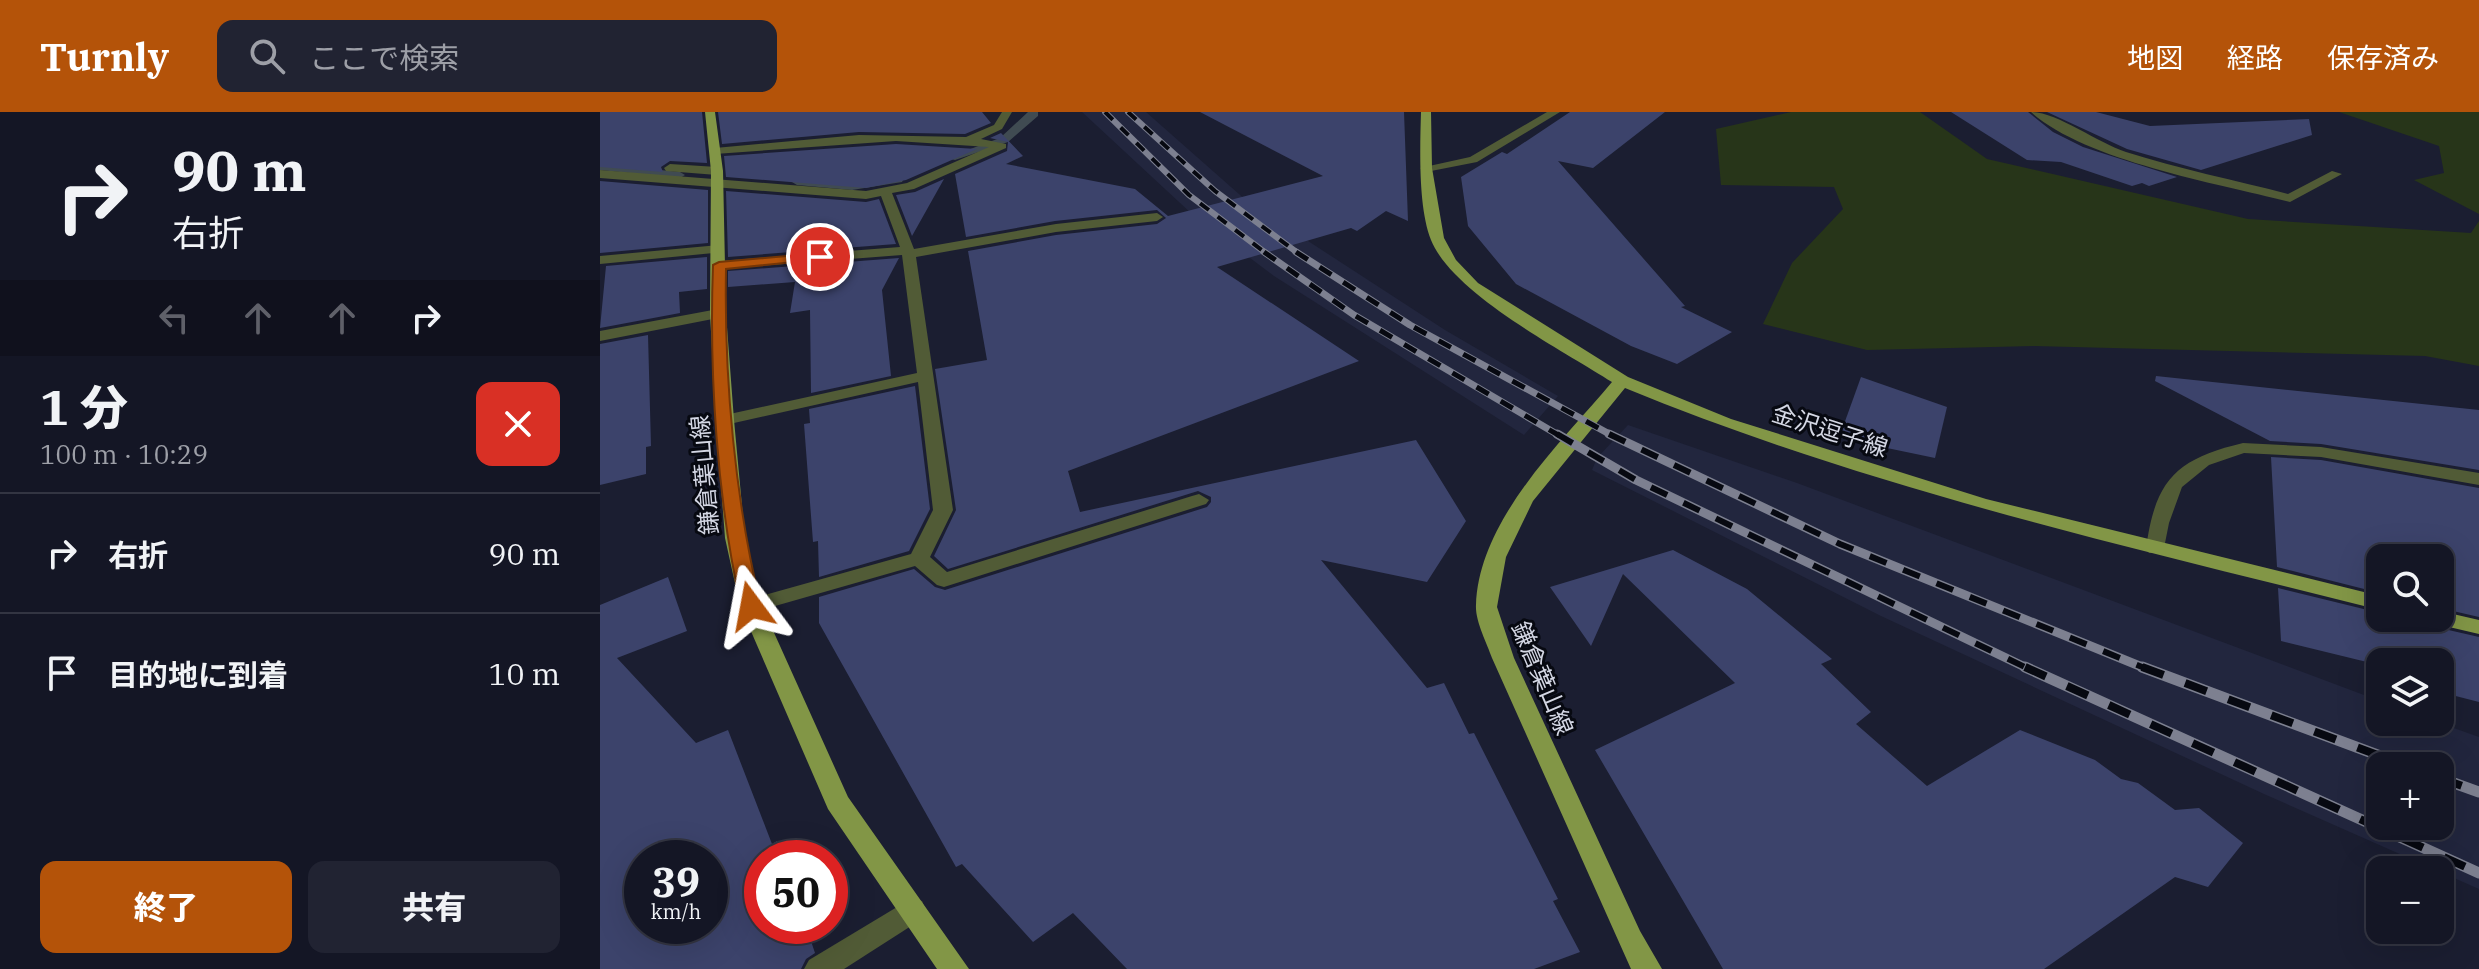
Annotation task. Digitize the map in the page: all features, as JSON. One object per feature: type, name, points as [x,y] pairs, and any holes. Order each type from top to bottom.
[{"type":"main road","name":"鎌倉葉山線","points":[[710,112],[717,178],[718,314],[725,420],[735,538],[751,606],[837,802],[954,969]]},
{"type":"main road","name":"金沢逗子線","points":[[1426,112],[1426,168],[1437,238],[1450,262],[1473,286],[1622,381],[1725,423],[1844,463],[1979,503],[2366,600]]},
{"type":"main road","name":"鎌倉葉山線","points":[[1622,381],[1524,499],[1496,557],[1486,607],[1510,672],[1630,939],[1647,969]]},
{"type":"main road","points":[[2454,621],[2479,627]]},
{"type":"street","points":[[975,140],[996,129],[1004,122],[1007,112]]},
{"type":"street","points":[[1426,168],[1473,160],[1555,112]]},
{"type":"street","points":[[2036,112],[2089,142],[2123,155],[2290,198],[2336,174]]},
{"type":"street","points":[[600,160],[848,196],[886,193],[1002,146],[975,140],[844,141],[715,151]]},
{"type":"street","points":[[600,174],[717,178]]},
{"type":"street","points":[[751,606],[919,558],[943,510],[908,252],[886,193]]},
{"type":"street","points":[[600,260],[908,252],[1056,228],[1157,217]]},
{"type":"street","points":[[600,336],[718,314]]},
{"type":"street","points":[[725,420],[924,376]]},
{"type":"street","points":[[2156,549],[2159,523],[2173,484],[2203,461],[2243,448],[2321,452],[2479,479]]},
{"type":"street","points":[[919,558],[944,580],[1199,500]]},
{"type":"street","points":[[819,969],[912,910]]},
{"type":"shaded area","points":[[1082,112],[1146,112],[1248,202],[1445,330],[1558,396],[1524,435],[1274,276],[1193,215]]},
{"type":"shaded area","points":[[1628,425],[1797,483],[2366,696],[2366,736],[2454,736],[2454,728],[2479,737],[2479,889],[2454,878],[2454,856],[2404,856],[2368,840],[2454,840],[2454,752],[2366,752],[2366,839],[1881,616],[1592,470],[1597,458]]},
{"type":"green space","points":[[1791,112],[1920,112],[1987,159],[2248,219],[2471,233],[2479,221],[2479,366],[2425,356],[2034,346],[1867,350],[1763,324],[1792,263],[1843,209],[1834,187],[1721,185],[1716,129]]},
{"type":"green space","points":[[2339,112],[2479,112],[2479,214],[2414,180],[2444,173],[2439,146]]},
{"type":"building","points":[[600,112],[702,112],[707,163],[670,161],[661,167],[663,172],[600,167]]},
{"type":"building","points":[[718,112],[982,112],[991,123],[965,134],[859,132],[722,144]]},
{"type":"building","points":[[1200,112],[1404,112],[1408,221],[1386,211],[1357,231],[1351,228],[1217,267],[1359,361],[1068,471],[1080,512],[1416,440],[1466,521],[1427,582],[1321,560],[1427,688],[1444,683],[1469,734],[1474,733],[1558,899],[1553,901],[1580,952],[1534,969],[1127,969],[1073,913],[1033,942],[962,864],[956,867],[819,623],[819,597],[914,569],[935,587],[945,590],[1207,507],[1211,502],[1211,497],[1198,491],[948,569],[934,556],[956,510],[935,369],[987,360],[968,251],[1056,235],[1157,224],[1166,218],[1157,210],[1055,221],[966,237],[955,174],[1007,151],[1008,142],[990,138],[1001,133],[1023,156],[1006,164],[1135,189],[1168,216],[1323,176]]},
{"type":"building","points":[[1570,112],[1665,112],[1593,168],[1558,161],[1685,306],[1681,307],[1732,332],[1677,364],[1631,346],[1516,284],[1468,226],[1461,177],[1502,152],[1507,154]]},
{"type":"building","points":[[1951,112],[2028,112],[2053,132],[2083,147],[2177,177],[2149,186],[2142,183],[2132,186],[2061,162],[2027,160]]},
{"type":"building","points":[[2047,112],[2096,112],[2150,126],[2309,119],[2312,135],[2201,170],[2127,149]]},
{"type":"building","points":[[896,144],[977,149],[906,180],[866,188],[726,177],[724,156]]},
{"type":"building","points":[[944,179],[912,236],[896,195],[915,192]]},
{"type":"building","points":[[600,181],[708,190],[708,243],[600,253]]},
{"type":"building","points":[[726,191],[866,202],[879,199],[896,244],[728,257]]},
{"type":"building","points":[[707,257],[707,289],[679,292],[680,313],[600,328],[606,266]]},
{"type":"building","points":[[899,258],[882,290],[891,376],[811,393],[810,310],[790,313],[795,282],[728,287],[728,271]]},
{"type":"building","points":[[648,335],[651,446],[646,447],[646,474],[600,485],[600,344]]},
{"type":"building","points":[[2156,376],[2479,410],[2479,470],[2321,444],[2270,441],[2155,381]]},
{"type":"building","points":[[1861,377],[1947,407],[1935,458],[1839,438]]},
{"type":"building","points":[[915,386],[930,509],[909,551],[819,577],[818,541],[813,542],[804,424],[810,423],[809,409]]},
{"type":"building","points":[[2271,457],[2321,460],[2479,488],[2479,617],[2454,611],[2454,544],[2366,544],[2366,589],[2277,567]]},
{"type":"building","points":[[1673,550],[1747,589],[1832,659],[1821,664],[1871,712],[1856,724],[1927,786],[2020,730],[2095,760],[2121,779],[2138,783],[2175,810],[2199,808],[2243,843],[2208,887],[2175,877],[2044,969],[1723,969],[1595,750],[1735,683],[1623,574],[1591,646],[1550,587]]},
{"type":"building","points":[[668,577],[687,631],[617,658],[696,743],[728,730],[770,840],[744,840],[744,944],[812,944],[815,953],[806,959],[801,969],[600,969],[600,605]]},
{"type":"building","points":[[2278,588],[2366,610],[2366,632],[2454,631],[2479,637],[2479,702],[2454,696],[2454,648],[2366,648],[2366,662],[2281,641]]},
{"type":"waterway","points":[[951,158],[1004,140],[1033,116],[1033,112]]},
{"type":"waterway","points":[[600,167],[680,175]]},
{"type":"waterway","points":[[797,182],[852,187],[898,180]]},
{"type":"railway","points":[[1105,112],[1189,195],[1267,254]]},
{"type":"railway","points":[[1128,112],[1215,191],[1298,253]]},
{"type":"railway","points":[[1264,252],[1354,315],[1560,436]]},
{"type":"railway","points":[[1298,253],[1410,325],[1612,435]]},
{"type":"railway","points":[[1557,434],[1636,480],[2029,669]]},
{"type":"railway","points":[[1612,435],[1840,544],[2143,667]]},
{"type":"railway","points":[[2025,667],[2479,873]]},
{"type":"railway","points":[[2143,667],[2370,752]]},
{"type":"railway","points":[[2143,667],[2147,669]]},
{"type":"railway","points":[[2454,783],[2479,792]]},
{"type":"route","points":[[751,606],[735,538],[718,314],[719,265],[820,257]]}]
